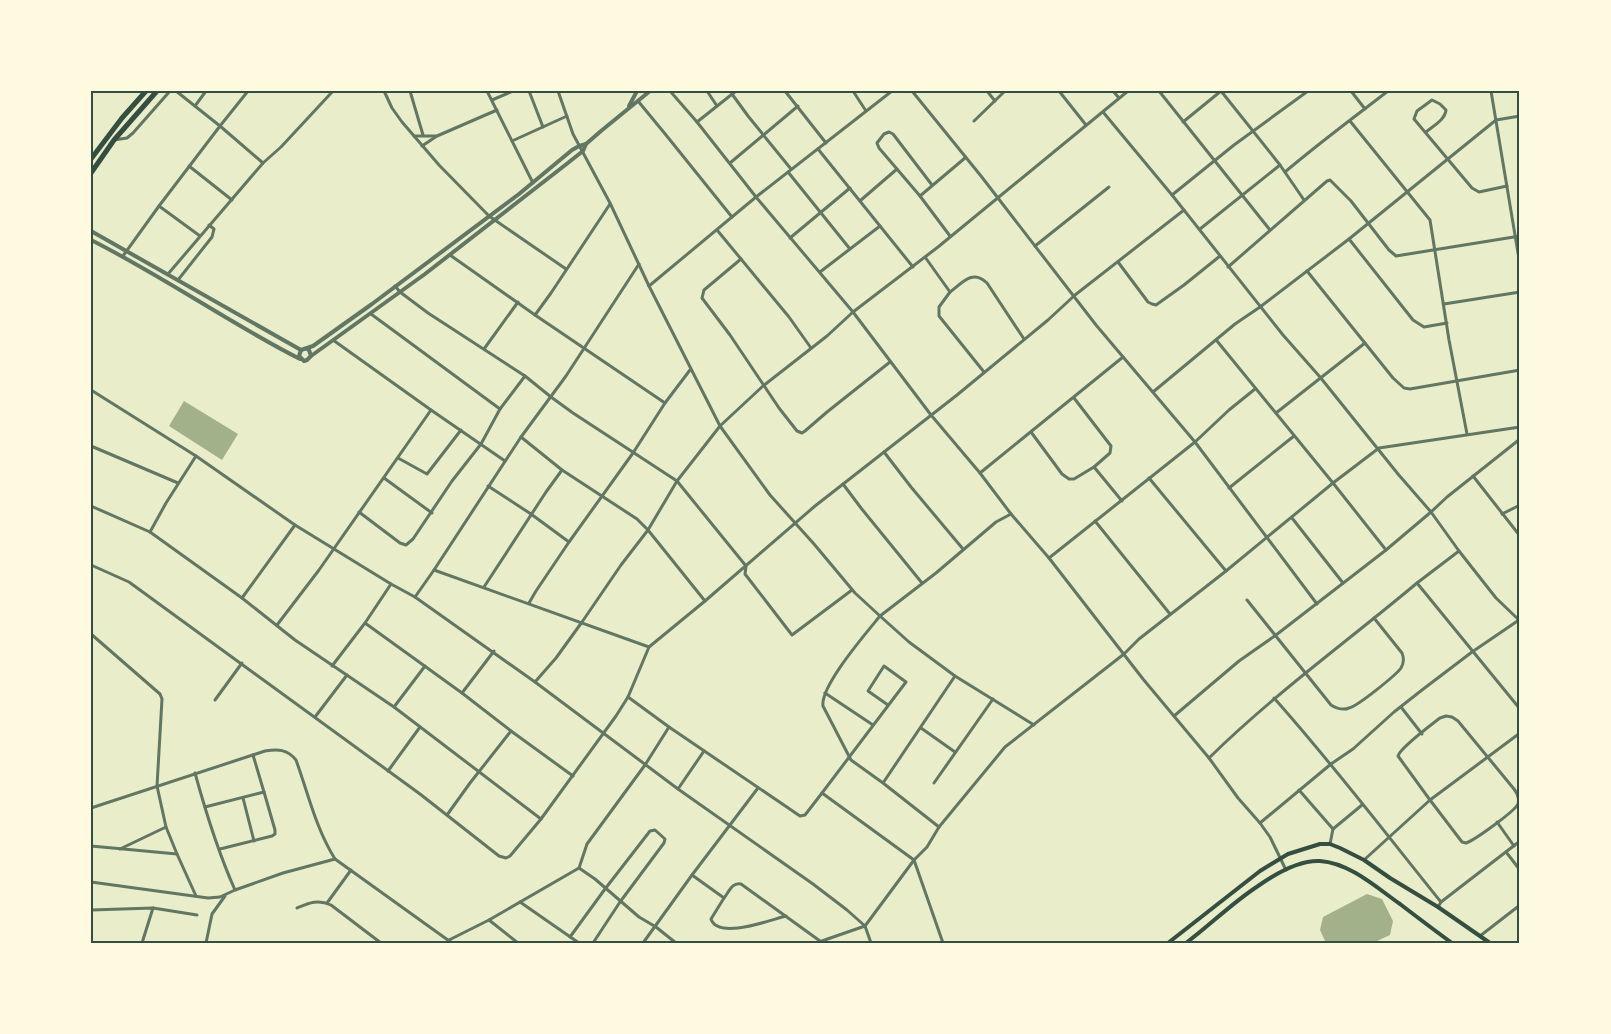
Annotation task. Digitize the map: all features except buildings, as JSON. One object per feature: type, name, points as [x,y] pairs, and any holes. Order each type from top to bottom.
[{"type":"highway","points":[[91,159],[122,118],[146,91]]},
{"type":"highway","points":[[91,173],[114,140],[157,91]]},
{"type":"main road","points":[[1168,943],[1260,871],[1281,857],[1320,844],[1330,844],[1364,860],[1490,943]]},
{"type":"main road","points":[[1186,943],[1258,886],[1301,864],[1321,861],[1346,868],[1365,879],[1452,943]]},
{"type":"street","points":[[114,140],[127,138],[133,133],[170,91]]},
{"type":"street","points":[[176,91],[263,163]]},
{"type":"street","points":[[195,106],[206,91]]},
{"type":"street","points":[[123,256],[189,166],[248,91]]},
{"type":"street","points":[[168,274],[263,163],[281,147],[334,91]]},
{"type":"street","points":[[384,91],[392,108],[422,146],[489,216],[566,269]]},
{"type":"street","points":[[410,91],[423,135]]},
{"type":"street","points":[[487,91],[533,183]]},
{"type":"street","points":[[492,100],[514,91]]},
{"type":"street","points":[[529,91],[543,127]]},
{"type":"street","points":[[558,91],[573,134],[610,203],[690,370],[720,426],[770,495],[852,590],[909,642],[955,676],[1034,725]]},
{"type":"street","points":[[623,114],[638,91]]},
{"type":"street","points":[[91,240],[123,256],[274,345],[301,359],[307,360],[450,255],[582,151],[586,144],[650,91]]},
{"type":"street","points":[[670,91],[853,312],[931,414],[1209,758],[1270,837],[1286,870]]},
{"type":"street","points":[[706,91],[717,106]]},
{"type":"street","points":[[785,91],[826,143]]},
{"type":"street","points":[[853,91],[866,111]]},
{"type":"street","points":[[649,286],[756,197],[892,91]]},
{"type":"street","points":[[912,91],[998,197],[1123,357],[1195,442],[1317,604]]},
{"type":"street","points":[[987,91],[995,101]]},
{"type":"street","points":[[974,121],[1005,91]]},
{"type":"street","points":[[1059,91],[1086,125]]},
{"type":"street","points":[[1113,91],[1119,98]]},
{"type":"street","points":[[535,682],[556,658],[648,530],[677,481],[720,426],[763,386],[827,336],[853,312],[926,257],[1128,91]]},
{"type":"street","points":[[1159,91],[1270,230]]},
{"type":"street","points":[[1183,122],[1221,91],[1280,165],[1304,200]]},
{"type":"street","points":[[1172,195],[1308,91]]},
{"type":"street","points":[[1351,91],[1365,109]]},
{"type":"street","points":[[1285,172],[1330,134],[1388,91]]},
{"type":"street","points":[[1491,91],[1520,265]]},
{"type":"street","points":[[697,122],[734,92],[790,171],[850,249]]},
{"type":"street","points":[[1426,132],[1446,115],[1446,110],[1436,101],[1432,100],[1416,114],[1414,119],[1476,191],[1507,186]]},
{"type":"street","points":[[638,101],[732,217]]},
{"type":"street","points":[[730,163],[798,106]]},
{"type":"street","points":[[422,146],[437,136],[497,110]]},
{"type":"street","points":[[1102,112],[1122,133],[1200,229],[1260,307],[1379,448],[1398,474],[1432,512],[1459,551],[1496,598],[1520,620],[1472,652],[1401,707],[1353,749],[1331,764],[1260,823]]},
{"type":"street","points":[[512,141],[567,116]]},
{"type":"street","points":[[1153,392],[1235,324],[1349,239],[1496,120],[1520,116]]},
{"type":"street","points":[[1350,121],[1430,220],[1467,434]]},
{"type":"street","points":[[932,185],[893,134],[889,132],[884,134],[877,143],[879,148],[920,196],[950,236]]},
{"type":"street","points":[[414,136],[437,136]]},
{"type":"street","points":[[91,231],[301,350],[307,349],[343,325],[533,183],[579,146],[586,144]]},
{"type":"street","points":[[818,150],[861,200],[913,267]]},
{"type":"street","points":[[920,196],[965,158]]},
{"type":"street","points":[[1200,229],[1280,165]]},
{"type":"street","points":[[189,166],[232,200]]},
{"type":"street","points":[[861,200],[897,169]]},
{"type":"street","points":[[1228,266],[1330,180],[1351,200],[1389,250],[1396,256],[1520,236]]},
{"type":"street","points":[[1035,246],[1109,187]]},
{"type":"street","points":[[790,238],[820,211],[850,188]]},
{"type":"street","points":[[535,315],[610,203]]},
{"type":"street","points":[[159,206],[200,236]]},
{"type":"street","points":[[91,565],[129,582],[388,771],[499,856],[506,858],[510,856],[541,819],[604,733],[628,697],[649,646],[705,601],[795,522],[984,372],[1075,295],[1184,210]]},
{"type":"street","points":[[178,280],[212,237],[214,229],[209,225]]},
{"type":"street","points":[[820,272],[880,226]]},
{"type":"street","points":[[717,230],[789,317],[812,348]]},
{"type":"street","points":[[1349,239],[1413,320],[1424,327],[1447,323]]},
{"type":"street","points":[[450,255],[665,403]]},
{"type":"street","points":[[1118,262],[1148,302],[1156,305],[1220,256]]},
{"type":"street","points":[[926,257],[950,292]]},
{"type":"street","points":[[741,259],[704,290],[702,298],[730,335],[763,386],[797,431],[802,432],[890,362]]},
{"type":"street","points":[[415,597],[639,264]]},
{"type":"street","points":[[1307,271],[1393,378],[1404,388],[1520,370]]},
{"type":"street","points":[[984,372],[938,316],[939,307],[950,292],[972,277],[982,278],[988,283],[1024,339]]},
{"type":"street","points":[[395,286],[400,292],[525,376],[551,397],[677,481],[746,566],[745,574],[792,635],[852,590]]},
{"type":"street","points":[[1444,304],[1520,292]]},
{"type":"street","points":[[484,349],[518,302]]},
{"type":"street","points":[[371,314],[500,409]]},
{"type":"street","points":[[333,340],[505,461]]},
{"type":"street","points":[[1216,341],[1386,550]]},
{"type":"street","points":[[1276,413],[1365,343]]},
{"type":"street","points":[[307,349],[310,350],[311,356]]},
{"type":"street","points":[[301,350],[299,356],[301,359]]},
{"type":"street","points":[[980,473],[1123,357]]},
{"type":"street","points":[[529,603],[569,542],[633,453],[665,403],[690,370]]},
{"type":"street","points":[[359,512],[406,545],[413,539],[432,513],[452,480],[481,444],[500,409],[525,376]]},
{"type":"street","points":[[1049,558],[1195,442],[1255,389]]},
{"type":"street","points":[[92,390],[196,456],[295,525],[415,597],[494,651],[645,765],[813,884],[865,926],[871,943]]},
{"type":"street","points":[[1031,432],[1062,474],[1069,479],[1074,479],[1094,467],[1110,453],[1111,446],[1074,398]]},
{"type":"street","points":[[277,625],[319,570],[431,410]]},
{"type":"street","points":[[786,916],[734,929],[724,929],[715,926],[711,919],[733,885],[739,883],[786,916],[819,942],[865,926],[914,860],[927,847],[939,827],[1005,748],[1124,654],[1139,639],[1292,518],[1333,483],[1379,448],[1520,427]]},
{"type":"street","points":[[398,458],[427,474],[461,430]]},
{"type":"street","points":[[1229,488],[1294,436]]},
{"type":"street","points":[[521,437],[562,470],[636,519],[648,530],[705,601]]},
{"type":"street","points":[[1174,716],[1240,660],[1276,635],[1386,550],[1432,512],[1446,497],[1520,439]]},
{"type":"street","points":[[91,446],[178,483]]},
{"type":"street","points":[[884,452],[963,549]]},
{"type":"street","points":[[150,532],[196,456]]},
{"type":"street","points":[[1094,467],[1122,501]]},
{"type":"street","points":[[484,587],[562,470]]},
{"type":"street","points":[[1474,476],[1520,536]]},
{"type":"street","points":[[384,478],[432,513]]},
{"type":"street","points":[[1149,478],[1226,571]]},
{"type":"street","points":[[843,484],[922,583]]},
{"type":"street","points":[[488,486],[569,542]]},
{"type":"street","points":[[1502,514],[1520,505]]},
{"type":"street","points":[[91,506],[150,532],[332,666],[394,707],[541,819]]},
{"type":"street","points":[[939,827],[848,757],[822,706],[822,700],[840,667],[880,616],[900,602],[996,522],[1011,514]]},
{"type":"street","points":[[1292,518],[1343,582]]},
{"type":"street","points":[[1096,521],[1170,614]]},
{"type":"street","points":[[242,598],[295,525]]},
{"type":"street","points":[[1209,758],[1274,698],[1459,551]]},
{"type":"street","points":[[434,570],[649,646]]},
{"type":"street","points":[[1417,583],[1520,709]]},
{"type":"street","points":[[332,666],[365,623],[391,584]]},
{"type":"street","points":[[1247,600],[1331,704],[1337,708],[1344,709],[1350,708],[1380,686],[1400,669],[1404,659],[1400,650],[1374,618]]},
{"type":"street","points":[[365,623],[573,776]]},
{"type":"street","points":[[91,634],[160,694],[162,699],[157,786],[166,827],[196,896]]},
{"type":"street","points":[[462,693],[494,651]]},
{"type":"street","points":[[215,700],[242,663]]},
{"type":"street","points":[[394,707],[425,666]]},
{"type":"street","points":[[628,697],[800,816],[805,814],[822,793],[906,682],[884,666],[868,691],[888,705]]},
{"type":"street","points":[[315,717],[346,676]]},
{"type":"street","points":[[884,783],[955,676]]},
{"type":"street","points":[[825,693],[873,725]]},
{"type":"street","points":[[1274,698],[1390,836],[1441,902]]},
{"type":"street","points":[[934,783],[993,699]]},
{"type":"street","points":[[1401,707],[1422,734]]},
{"type":"street","points":[[1446,716],[1458,721],[1488,757],[1514,789],[1519,797],[1519,802],[1517,806],[1472,841],[1465,843],[1462,842],[1398,756],[1400,751],[1440,718],[1446,716]]},
{"type":"street","points":[[388,771],[420,727]]},
{"type":"street","points":[[91,808],[253,754],[284,750],[289,752],[296,760],[326,845],[335,859],[451,942],[579,868],[586,844],[645,765],[669,727]]},
{"type":"street","points":[[921,728],[955,752]]},
{"type":"street","points":[[447,815],[479,771],[511,732]]},
{"type":"street","points":[[1364,860],[1430,800],[1520,733]]},
{"type":"street","points":[[678,789],[704,751]]},
{"type":"street","points":[[220,850],[275,834],[276,830],[253,754]]},
{"type":"street","points":[[195,773],[205,807],[235,890]]},
{"type":"street","points":[[644,943],[692,875],[758,788]]},
{"type":"street","points":[[1299,790],[1333,829]]},
{"type":"street","points":[[205,807],[264,792]]},
{"type":"street","points":[[822,793],[914,860],[943,943]]},
{"type":"street","points":[[243,798],[254,841]]},
{"type":"street","points":[[1330,844],[1333,829],[1362,805]]},
{"type":"street","points":[[1497,822],[1514,846]]},
{"type":"street","points":[[120,850],[166,827]]},
{"type":"street","points":[[570,937],[650,831],[659,833],[665,839],[664,843],[620,902],[593,943]]},
{"type":"street","points":[[1438,908],[1441,902],[1520,841]]},
{"type":"street","points":[[91,846],[177,854]]},
{"type":"street","points":[[1506,852],[1520,870]]},
{"type":"street","points":[[91,882],[208,898],[220,897],[283,873],[335,859]]},
{"type":"street","points":[[579,868],[638,916],[676,943]]},
{"type":"street","points":[[327,903],[351,870]]},
{"type":"street","points":[[692,875],[724,898]]},
{"type":"street","points":[[206,943],[212,914],[226,895]]},
{"type":"street","points":[[297,908],[316,901],[327,903],[381,943]]},
{"type":"street","points":[[520,902],[579,943]]},
{"type":"street","points":[[1480,936],[1520,905]]},
{"type":"street","points":[[142,943],[153,908]]},
{"type":"street","points":[[91,910],[153,908],[197,915]]},
{"type":"street","points":[[489,920],[518,943]]},
{"type":"shaded area","points":[[184,401],[238,434],[222,460],[169,426]]},
{"type":"shaded area","points":[[1367,894],[1382,899],[1393,921],[1390,935],[1373,943],[1326,943],[1320,930],[1323,917]]}]
